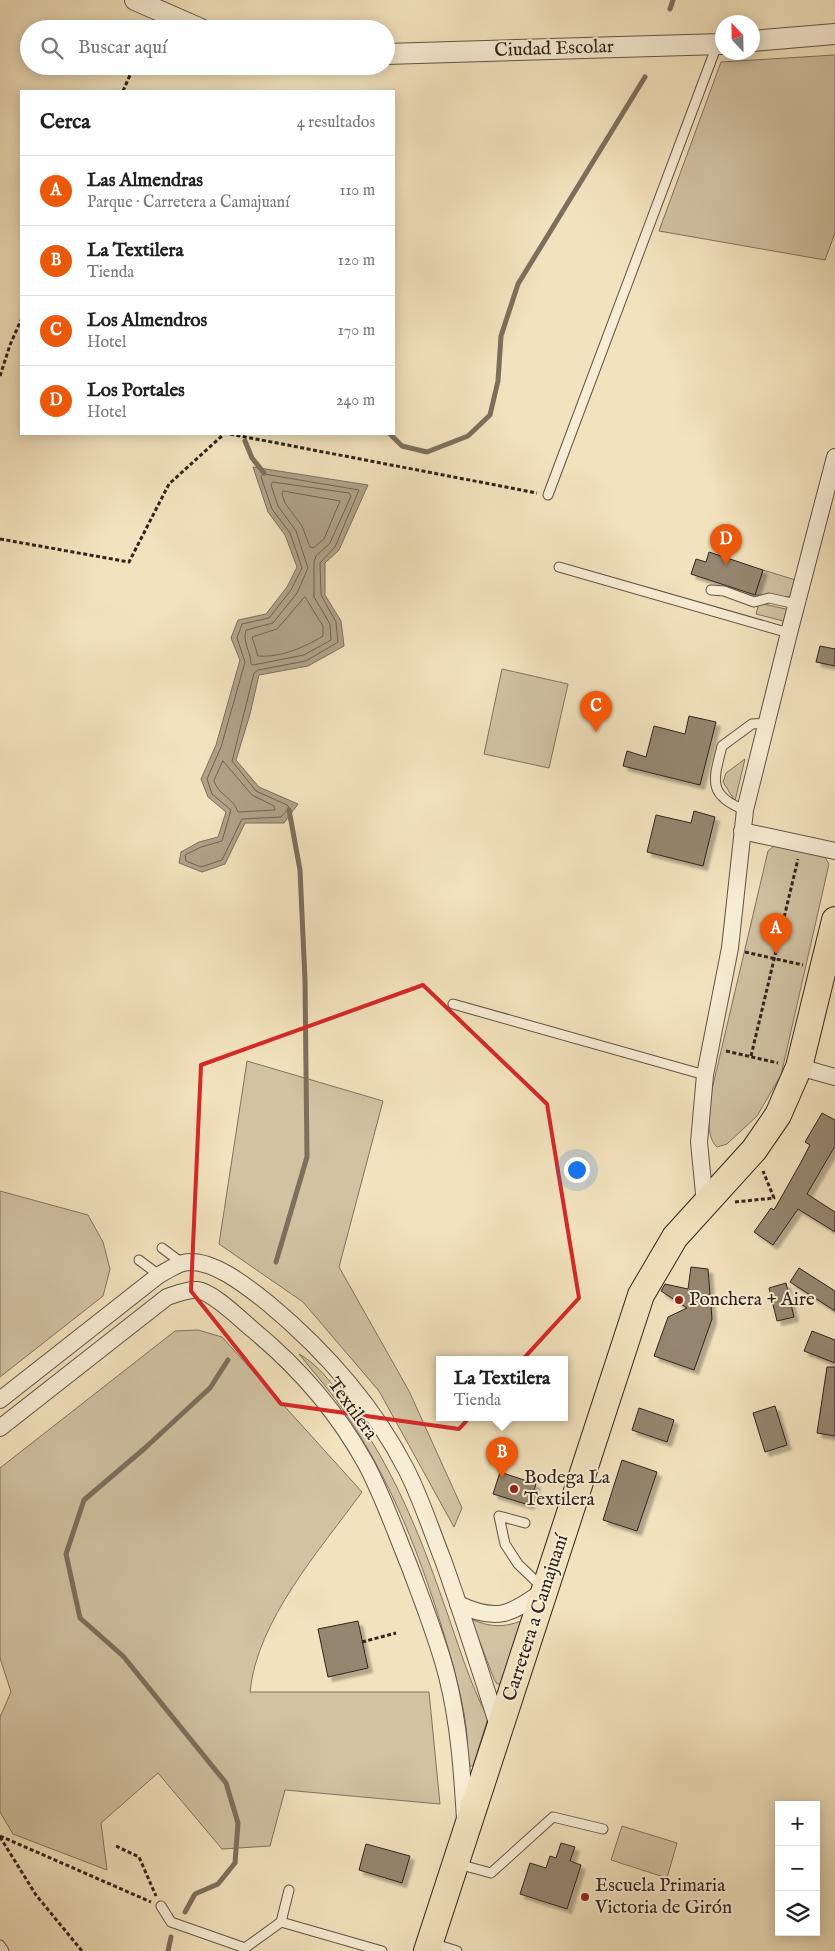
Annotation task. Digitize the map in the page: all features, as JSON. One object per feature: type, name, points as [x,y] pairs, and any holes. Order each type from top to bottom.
[{"type":"main road","name":"Carretera a Camajuaní","points":[[428,1947],[641,1295],[675,1237],[754,1150],[778,1115],[799,1067],[835,920]]},
{"type":"street","points":[[135,0],[181,20]]},
{"type":"street","points":[[760,40],[835,34]]},
{"type":"street","name":"Ciudad Escolar","points":[[395,54],[715,44]]},
{"type":"street","points":[[706,1204],[699,1142],[705,1075],[730,948],[745,810],[835,457]]},
{"type":"street","points":[[742,831],[835,851]]},
{"type":"street","points":[[799,1067],[835,1077]]},
{"type":"street","name":"Textilera","points":[[182,1263],[197,1262],[216,1268],[256,1294],[298,1329],[339,1370],[377,1422],[406,1469],[424,1510],[458,1604],[499,1729]]},
{"type":"street","points":[[0,1400],[159,1275],[182,1263]]},
{"type":"street","points":[[213,1297],[210,1278],[216,1268]]},
{"type":"street","points":[[159,1275],[168,1286],[167,1297]]},
{"type":"street","name":"Textilera","points":[[0,1428],[167,1297],[183,1292],[198,1290],[213,1297],[270,1344],[306,1380],[339,1422],[370,1472],[383,1499],[417,1586],[447,1676],[460,1749],[466,1830]]},
{"type":"street","points":[[458,1604],[482,1614],[505,1614],[525,1604],[545,1590]]},
{"type":"lane","points":[[548,495],[715,57]]},
{"type":"lane","points":[[559,567],[789,633]]},
{"type":"lane","points":[[711,590],[724,592],[754,602],[770,598],[796,604]]},
{"type":"lane","points":[[745,810],[734,806],[722,797],[714,780],[722,746],[752,724],[766,723]]},
{"type":"lane","points":[[453,1004],[705,1075]]},
{"type":"lane","points":[[162,1248],[182,1263]]},
{"type":"lane","points":[[139,1260],[159,1275]]},
{"type":"lane","points":[[526,1523],[500,1516],[506,1544],[518,1564],[545,1590]]},
{"type":"lane","points":[[455,1863],[491,1873],[553,1817],[603,1829]]},
{"type":"lane","points":[[161,1906],[171,1922],[245,1948],[281,1922],[289,1890]]},
{"type":"lane","points":[[281,1922],[382,1951]]},
{"type":"lane","points":[[0,1945],[4,1951]]},
{"type":"lane","points":[[428,1947],[457,1951]]},
{"type":"path","points":[[123,90],[130,75]]},
{"type":"path","points":[[0,376],[20,322]]},
{"type":"path","points":[[0,539],[129,562],[169,484],[223,435]]},
{"type":"path","points":[[235,435],[548,495]]},
{"type":"path","points":[[751,1056],[801,844]]},
{"type":"path","points":[[730,948],[823,970]]},
{"type":"path","points":[[710,1047],[799,1067]]},
{"type":"path","points":[[706,1204],[774,1198],[754,1150]]},
{"type":"path","points":[[362,1642],[396,1633]]},
{"type":"path","points":[[0,1837],[161,1906]]},
{"type":"path","points":[[0,1837],[36,1895],[82,1951]]},
{"type":"path","points":[[116,1846],[139,1857],[161,1906]]},
{"type":"highlighted area","points":[[423,985],[547,1104],[579,1298],[459,1429],[281,1404],[191,1291],[201,1065]]},
{"type":"shaded area","points":[[835,55],[835,233],[825,260],[659,231],[721,62]]},
{"type":"shaded area","points":[[763,570],[799,581],[793,597],[755,595]]},
{"type":"shaded area","points":[[759,603],[790,610],[787,622],[756,614]]},
{"type":"shaded area","points":[[502,669],[568,684],[549,768],[484,754]]},
{"type":"shaded area","points":[[745,759],[735,801],[723,782],[726,773]]},
{"type":"shaded area","points":[[774,846],[825,857],[829,864],[781,1075],[757,1116],[727,1144],[717,1147],[713,1142],[710,1131],[710,1098],[768,851]]},
{"type":"shaded area","points":[[247,1061],[383,1101],[339,1267],[409,1391],[462,1508],[454,1527],[379,1391],[303,1302],[219,1244]]},
{"type":"shaded area","points":[[0,1191],[88,1215],[103,1242],[110,1269],[103,1296],[0,1377]]},
{"type":"shaded area","points":[[198,1330],[222,1337],[362,1492],[310,1562],[277,1612],[255,1665],[250,1692],[429,1692],[440,1804],[285,1790],[270,1846],[222,1849],[158,1773],[101,1823],[107,1870],[13,1834],[0,1812],[0,1717],[11,1692],[0,1658],[0,1468],[175,1331]]},
{"type":"shaded area","points":[[299,1354],[325,1376],[362,1426],[391,1475],[414,1525],[469,1676],[488,1718],[473,1766],[470,1766],[468,1759],[465,1718],[453,1665],[433,1599],[410,1535],[365,1443],[341,1406]]},
{"type":"shaded area","points":[[471,1619],[496,1626],[521,1621],[501,1684],[497,1684],[494,1679]]},
{"type":"shaded area","points":[[622,1826],[677,1843],[667,1878],[611,1860]]},
{"type":"water","points":[[253,467],[368,485],[339,550],[325,563],[325,595],[341,621],[344,646],[308,666],[259,675],[236,760],[259,787],[298,804],[284,823],[245,823],[225,864],[202,872],[179,863],[181,852],[199,842],[218,837],[226,812],[208,797],[201,779],[216,745],[240,660],[231,638],[238,620],[266,614],[287,587],[297,567],[285,535],[268,512]]},
{"type":"building","points":[[709,552],[763,570],[755,595],[691,574],[696,559],[706,562]]},
{"type":"building","points":[[820,646],[835,649],[835,666],[816,662]]},
{"type":"building","points":[[689,716],[716,722],[700,785],[623,766],[627,751],[646,757],[654,726],[685,734]]},
{"type":"building","points":[[694,811],[715,817],[703,866],[647,852],[656,815],[691,823]]},
{"type":"building","points":[[822,1113],[835,1120],[835,1146],[807,1194],[835,1212],[835,1232],[798,1209],[773,1245],[754,1232],[771,1208],[774,1210],[810,1145],[805,1142]]},
{"type":"building","points":[[691,1267],[708,1269],[712,1319],[694,1370],[654,1356],[668,1317],[687,1308],[661,1291],[665,1284],[688,1289]]},
{"type":"building","points":[[799,1268],[835,1291],[835,1311],[790,1282]]},
{"type":"building","points":[[786,1283],[794,1317],[777,1321],[769,1288]]},
{"type":"building","points":[[812,1331],[835,1340],[835,1363],[804,1351]]},
{"type":"building","points":[[827,1367],[835,1367],[835,1436],[817,1433]]},
{"type":"building","points":[[775,1406],[787,1445],[765,1452],[753,1413]]},
{"type":"building","points":[[639,1408],[674,1420],[667,1442],[632,1430]]},
{"type":"building","points":[[622,1460],[657,1472],[637,1531],[603,1520]]},
{"type":"building","name":"Bodega La Textilera","points":[[500,1472],[536,1484],[529,1505],[493,1494]]},
{"type":"building","points":[[358,1621],[368,1668],[328,1677],[318,1629]]},
{"type":"building","points":[[561,1843],[575,1847],[570,1861],[581,1865],[567,1909],[520,1894],[530,1863],[546,1868],[550,1856],[556,1858]]},
{"type":"building","points":[[366,1844],[410,1856],[402,1883],[359,1870]]},
{"type":"waterway","points":[[670,9],[673,0]]},
{"type":"waterway","points":[[391,435],[402,446],[427,452],[468,436],[490,415],[498,381],[501,336],[518,284],[645,77]]},
{"type":"waterway","points":[[245,441],[252,458],[264,473]]},
{"type":"waterway","points":[[276,1262],[307,1157],[305,980],[300,870],[289,810]]},
{"type":"waterway","points":[[185,1912],[195,1894],[218,1884],[235,1863],[238,1823],[226,1783],[123,1656],[80,1618],[66,1554],[84,1500],[145,1448],[210,1388],[228,1360]]},
{"type":"waterway","points":[[168,1951],[171,1937]]},
{"type":"place","name":"Los Portales","points":[[726,565]]},
{"type":"place","name":"Los Almendros","points":[[596,732]]},
{"type":"place","name":"Las Almendras","points":[[776,954]]},
{"type":"place","name":"Ponchera + Aire","points":[[679,1300]]},
{"type":"place","name":"La Textilera","points":[[502,1478]]},
{"type":"place","name":"Bodega La Textilera","points":[[514,1489]]},
{"type":"place","name":"Escuela Primaria Victoria de Girón","points":[[585,1897]]}]
